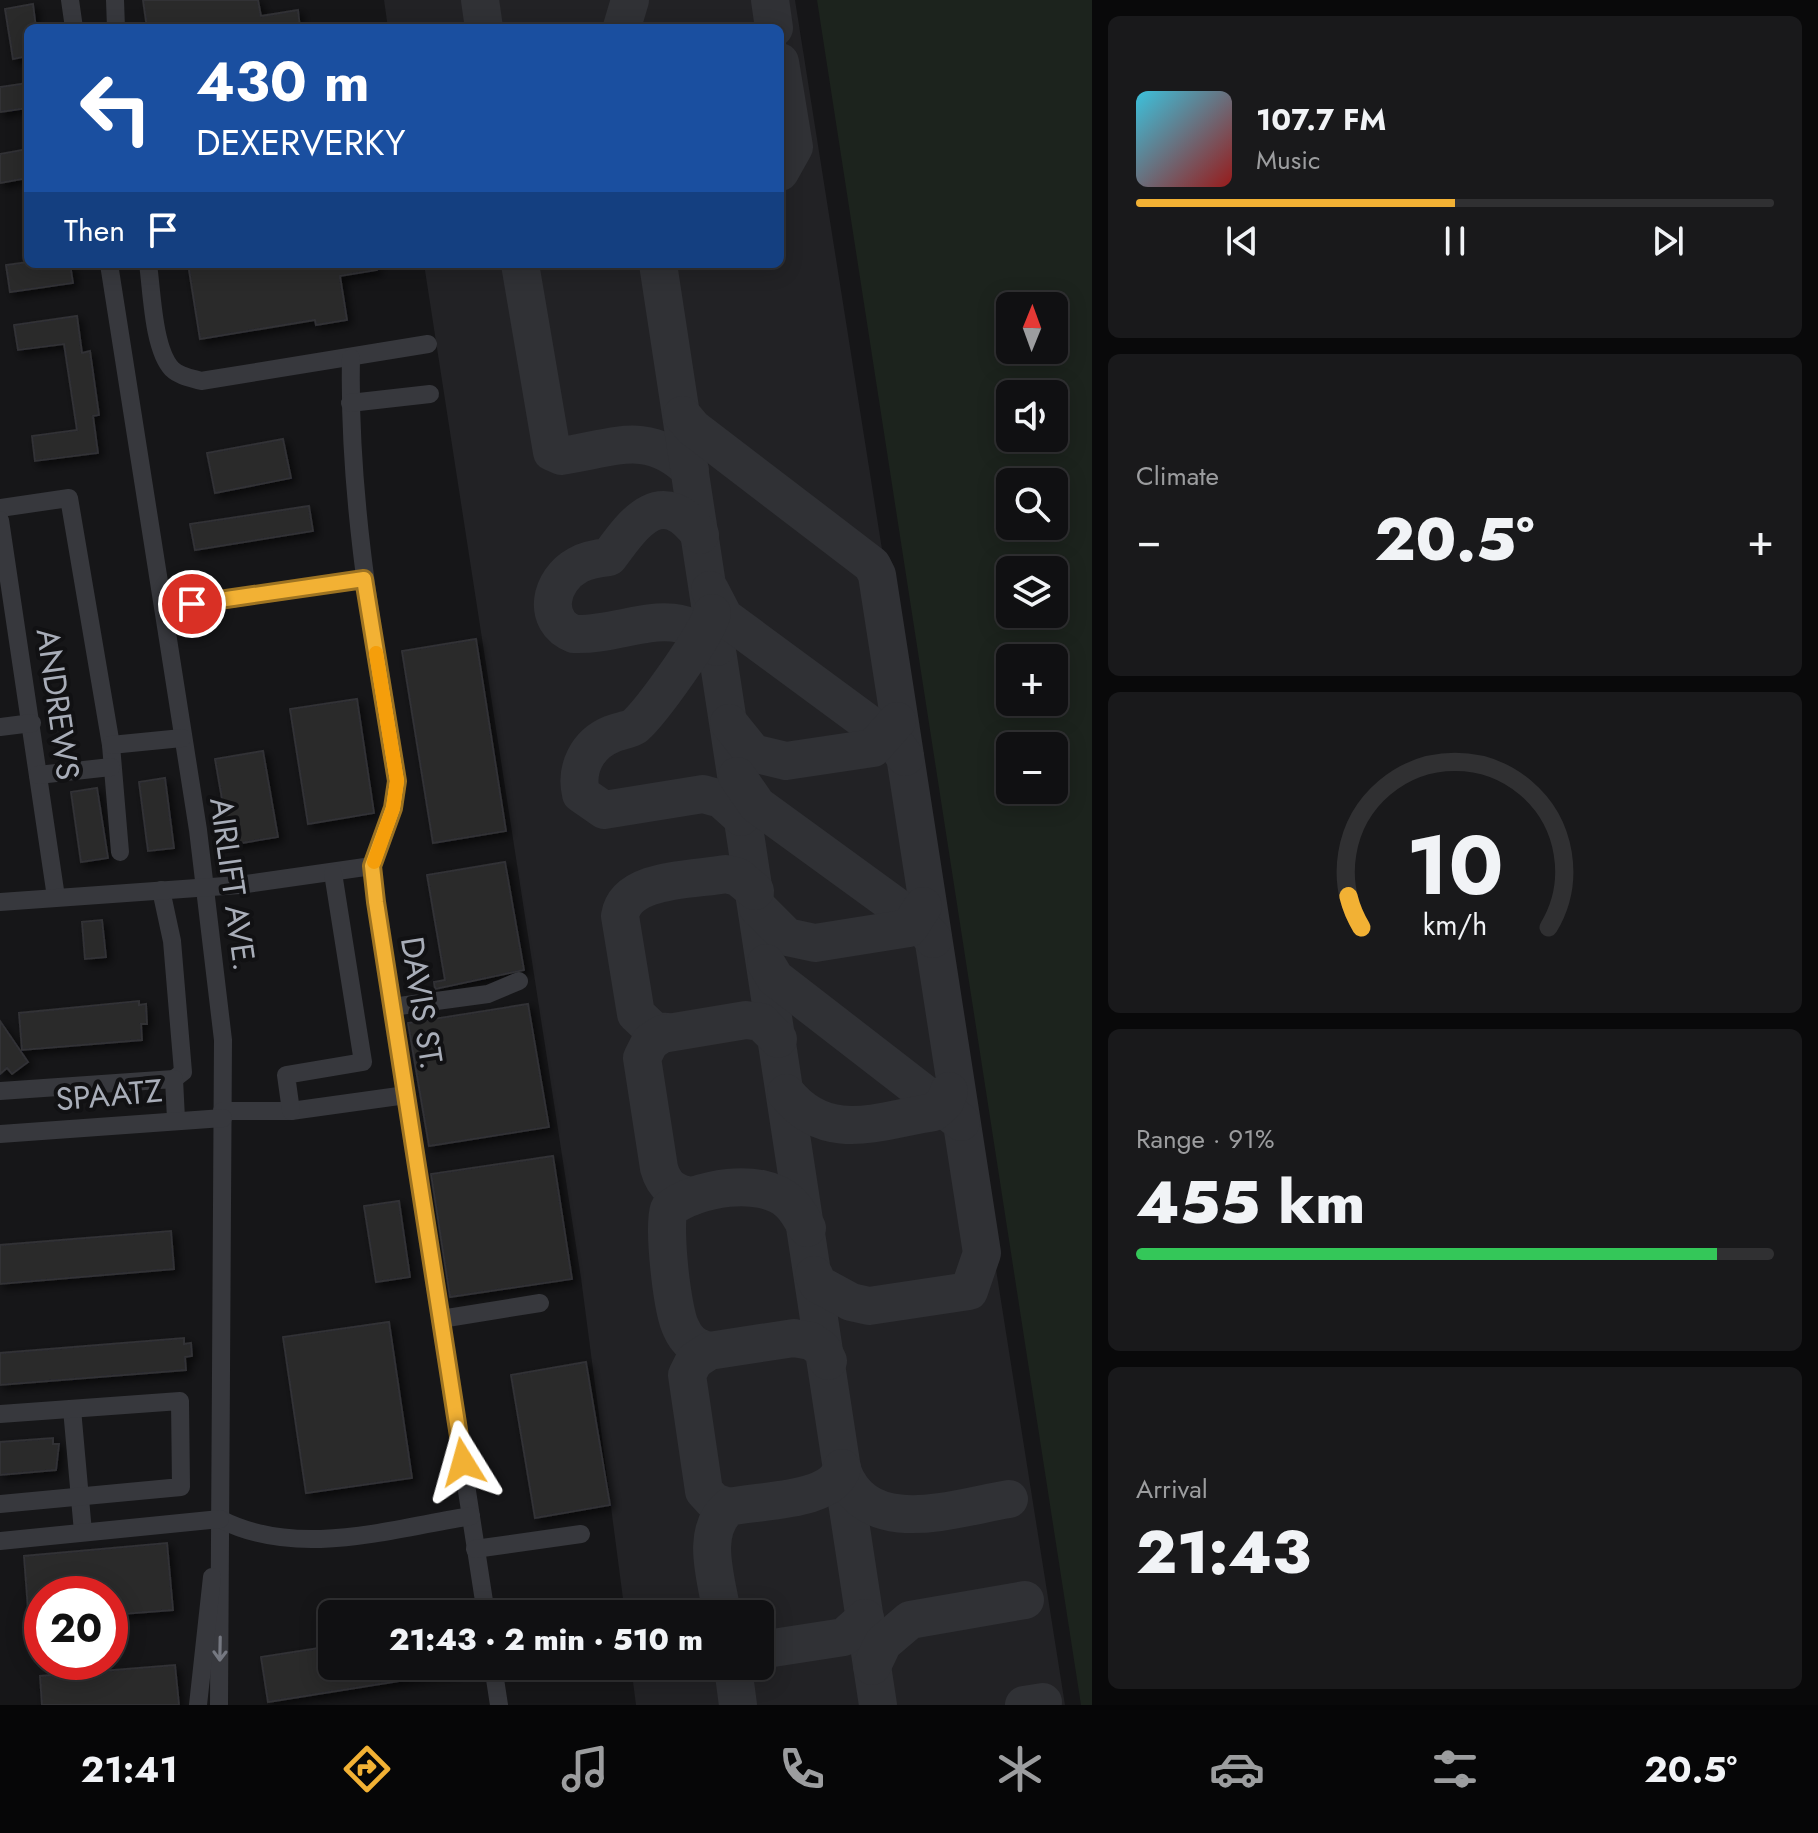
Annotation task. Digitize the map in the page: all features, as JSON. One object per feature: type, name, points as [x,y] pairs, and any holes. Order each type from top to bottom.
[{"type":"street","points":[[70,0],[73,24]]},
{"type":"street","points":[[115,0],[116,24]]},
{"type":"street","name":"AIRLIFT AVE.","points":[[110,268],[164,609],[223,1040],[219,1705]]},
{"type":"street","points":[[149,268],[161,348],[174,371],[186,377],[201,381],[428,344]]},
{"type":"street","name":"DAVIS ST.","points":[[351,358],[350,403],[364,579],[397,781],[393,808],[372,866],[484,1600]]},
{"type":"street","points":[[350,403],[430,394]]},
{"type":"street","points":[[0,508],[69,498],[111,745],[120,852]]},
{"type":"street","name":"ANDREWS","points":[[0,520],[56,897]]},
{"type":"street","points":[[164,609],[364,579]]},
{"type":"street","points":[[0,727],[32,723]]},
{"type":"street","points":[[111,745],[182,738]]},
{"type":"street","points":[[38,775],[111,767]]},
{"type":"street","points":[[0,902],[204,887],[372,866]]},
{"type":"street","points":[[291,1111],[286,1075],[363,1062],[333,873]]},
{"type":"street","points":[[0,1091],[174,1079],[183,1072],[172,941],[161,890]]},
{"type":"street","points":[[392,1007],[488,994],[519,981]]},
{"type":"street","points":[[174,1079],[176,1119]]},
{"type":"street","name":"SPAATZ","points":[[0,1134],[291,1111],[406,1095]]},
{"type":"street","points":[[441,1319],[540,1303]]},
{"type":"street","points":[[0,1414],[180,1401],[181,1487],[0,1504]]},
{"type":"street","points":[[72,1409],[83,1532]]},
{"type":"street","points":[[0,1541],[220,1519],[239,1529],[312,1542],[471,1516]]},
{"type":"street","name":"AIRLIFT AVE.","points":[[198,1705],[201,1649],[220,1519]]},
{"type":"street","points":[[475,1549],[581,1534]]},
{"type":"street","points":[[495,1680],[499,1705]]},
{"type":"shaded area","points":[[384,0],[795,0],[1065,1705],[636,1705],[633,1680],[774,1680],[774,1600],[623,1600],[581,1278],[425,268],[784,268],[784,24],[387,24]]},
{"type":"shaded area","points":[[817,0],[1092,0],[1092,1705],[1081,1705]]},
{"type":"building","points":[[143,0],[258,0],[261,16],[298,10],[300,24],[146,24]]},
{"type":"building","points":[[33,4],[36,24],[24,24],[24,57],[13,59],[5,9]]},
{"type":"building","points":[[24,84],[24,109],[0,112],[0,87]]},
{"type":"building","points":[[24,150],[24,179],[0,183],[0,154]]},
{"type":"building","points":[[24,263],[24,268],[71,268],[73,283],[10,292],[6,265]]},
{"type":"building","points":[[189,268],[377,268],[340,276],[347,320],[316,325],[315,320],[200,339]]},
{"type":"building","points":[[77,316],[82,353],[90,351],[99,415],[93,416],[98,453],[35,461],[32,436],[77,430],[64,344],[18,350],[14,325]]},
{"type":"building","points":[[283,439],[291,478],[215,493],[207,453]]},
{"type":"building","points":[[309,506],[313,531],[195,550],[190,524]]},
{"type":"building","points":[[476,639],[506,831],[433,843],[402,651]]},
{"type":"building","points":[[357,699],[374,813],[308,824],[290,709]]},
{"type":"building","points":[[263,751],[278,837],[230,845],[215,759]]},
{"type":"building","points":[[165,778],[174,848],[148,851],[139,782]]},
{"type":"building","points":[[97,788],[108,858],[81,862],[71,792]]},
{"type":"building","points":[[505,862],[524,970],[435,989],[434,982],[445,980],[427,875]]},
{"type":"building","points":[[102,920],[106,957],[85,959],[82,922]]},
{"type":"building","points":[[139,1001],[139,1005],[146,1004],[147,1024],[141,1024],[142,1040],[22,1050],[19,1013]]},
{"type":"building","points":[[528,1004],[549,1127],[429,1146],[408,1023]]},
{"type":"building","points":[[0,1021],[28,1062],[12,1074],[7,1068],[0,1074]]},
{"type":"building","points":[[553,1156],[572,1279],[450,1297],[431,1174]]},
{"type":"building","points":[[399,1201],[410,1277],[376,1282],[364,1206]]},
{"type":"building","points":[[171,1231],[174,1269],[0,1284],[0,1245]]},
{"type":"building","points":[[389,1322],[412,1478],[306,1493],[283,1337]]},
{"type":"building","points":[[184,1338],[184,1344],[191,1343],[192,1356],[185,1357],[186,1370],[0,1385],[0,1353]]},
{"type":"building","points":[[586,1362],[610,1505],[535,1518],[511,1375]]},
{"type":"building","points":[[53,1438],[53,1444],[59,1444],[56,1470],[0,1475],[0,1442]]},
{"type":"building","points":[[167,1543],[173,1610],[128,1614],[128,1576],[26,1576],[24,1556]]},
{"type":"building","points":[[318,1648],[318,1680],[406,1680],[268,1702],[261,1657]]},
{"type":"building","points":[[175,1665],[179,1705],[42,1705],[40,1680],[128,1680],[128,1669]]},
{"type":"taxiway","points":[[480,0],[483,24]]},
{"type":"taxiway","points":[[623,24],[630,0]]},
{"type":"taxiway","points":[[770,0],[773,24]]},
{"type":"taxiway","points":[[784,86],[794,147],[784,165]]},
{"type":"taxiway","points":[[521,268],[552,452],[561,456],[614,446],[645,445],[675,457],[690,470]]},
{"type":"taxiway","points":[[659,268],[878,1705]]},
{"type":"taxiway","points":[[682,415],[693,428],[872,565],[877,575],[982,1253],[969,1291],[869,1306],[851,1302],[818,1284],[814,1275]]},
{"type":"taxiway","points":[[700,535],[673,512],[661,510],[650,513],[629,531],[609,557],[585,562],[568,572],[556,590],[553,610],[557,620],[574,634],[668,622],[685,625],[701,633],[717,647]]},
{"type":"taxiway","points":[[710,590],[724,617],[895,743],[905,757]]},
{"type":"taxiway","points":[[712,613],[691,653],[643,718],[635,726],[603,738],[590,751],[580,775],[581,794],[604,810],[703,794],[721,799],[741,817]]},
{"type":"taxiway","points":[[729,723],[753,753],[786,761],[873,748],[897,721]]},
{"type":"taxiway","points":[[737,776],[757,805],[919,923],[933,939]]},
{"type":"taxiway","points":[[667,1032],[654,1031],[636,1014],[620,916],[625,903],[648,887],[726,874],[738,877],[755,891]]},
{"type":"taxiway","points":[[758,908],[787,937],[815,943],[909,928],[923,906]]},
{"type":"taxiway","points":[[766,963],[775,978],[961,1122]]},
{"type":"taxiway","points":[[693,1196],[671,1188],[659,1168],[642,1058],[650,1042],[662,1034],[746,1020],[761,1022],[778,1039]]},
{"type":"taxiway","points":[[786,1093],[802,1109],[819,1119],[854,1125],[934,1112],[945,1102],[949,1091]]},
{"type":"taxiway","points":[[709,1351],[689,1340],[678,1319],[668,1250],[669,1209],[695,1195],[711,1191],[745,1187],[762,1189],[789,1202],[807,1228]]},
{"type":"taxiway","points":[[729,1507],[714,1502],[704,1491],[687,1375],[694,1361],[709,1351],[794,1338],[811,1341],[822,1349],[828,1361]]},
{"type":"taxiway","points":[[719,1600],[712,1543],[720,1517],[729,1507],[810,1493],[836,1479],[842,1468]]},
{"type":"taxiway","points":[[842,1470],[854,1492],[871,1505],[892,1512],[938,1512],[1009,1499]]},
{"type":"taxiway","points":[[872,1666],[883,1643],[910,1620],[1025,1600]]},
{"type":"taxiway","points":[[774,1648],[844,1637],[865,1618]]},
{"type":"taxiway","points":[[735,1680],[738,1705]]},
{"type":"taxiway","points":[[1024,1705],[1043,1702]]},
{"type":"slow traffic","points":[[374,862],[393,808],[397,781],[376,653]]},
{"type":"route","points":[[192,604],[364,579],[397,781],[393,808],[372,866],[376,902],[463,1462]]}]
